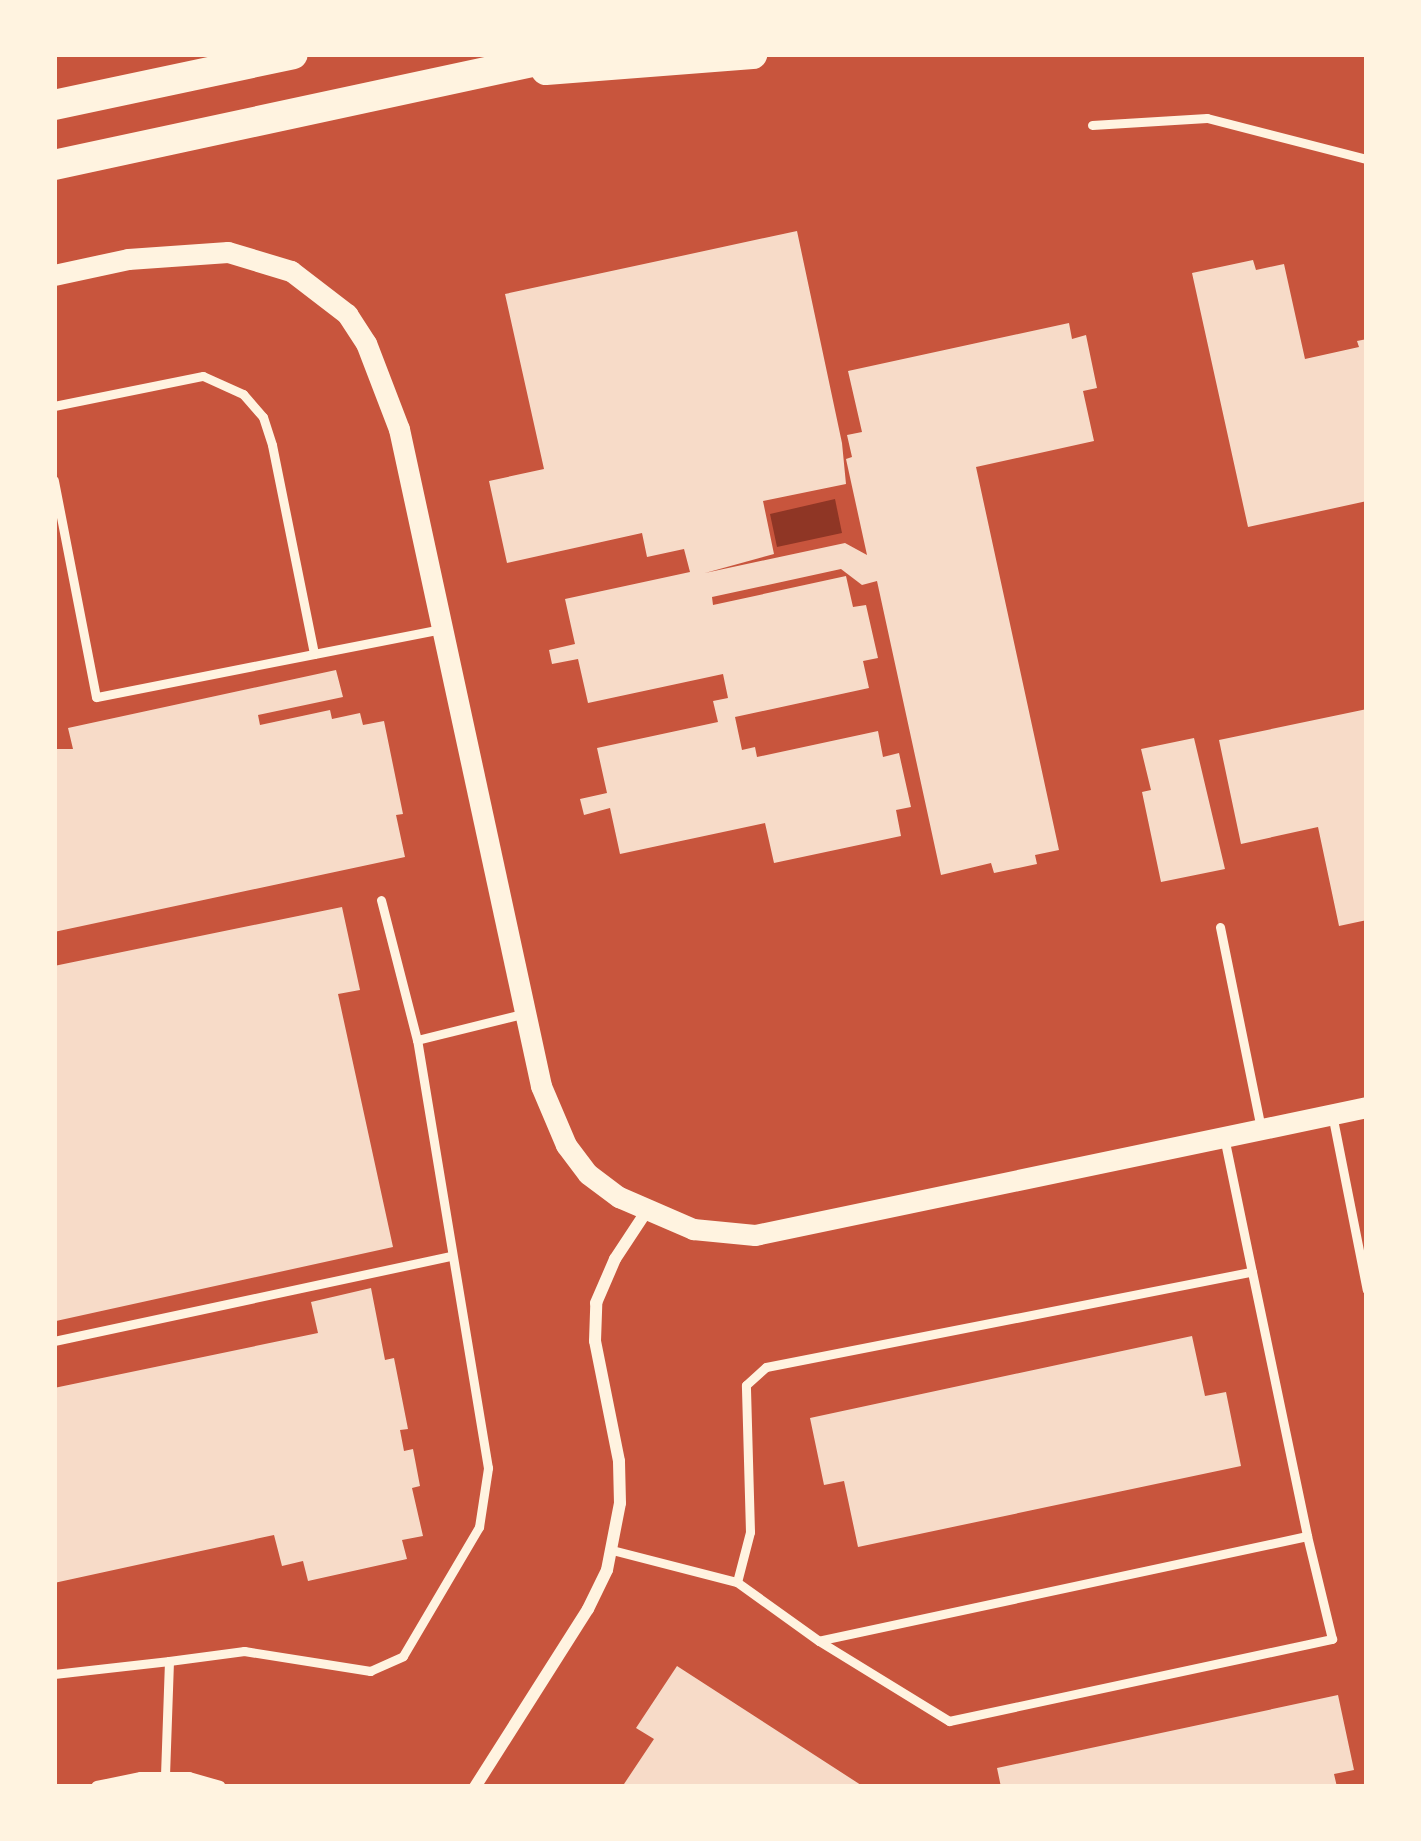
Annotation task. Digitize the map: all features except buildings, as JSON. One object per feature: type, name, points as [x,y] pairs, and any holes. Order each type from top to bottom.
[{"type":"main road","points":[[54,105],[293,54]]},
{"type":"main road","points":[[54,165],[569,54]]},
{"type":"main road","points":[[475,74],[752,54]]},
{"type":"street","points":[[54,275],[184,252],[227,252],[291,271],[347,314],[381,371],[552,1121],[588,1174],[646,1212],[693,1229],[755,1235],[1367,1107]]},
{"type":"street","points":[[479,1786],[588,1609],[612,1550],[620,1503],[619,1461],[595,1341],[596,1303],[615,1259],[646,1212]]},
{"type":"street","points":[[97,1787],[165,1778],[220,1787]]},
{"type":"lane","points":[[1092,125],[1207,118],[1367,159]]},
{"type":"lane","points":[[54,406],[203,376],[244,394],[262,417],[272,445],[314,654]]},
{"type":"lane","points":[[54,480],[96,697],[442,629]]},
{"type":"lane","points":[[54,1674],[244,1651],[370,1670],[403,1656],[479,1527],[488,1468],[418,1040],[381,900]]},
{"type":"lane","points":[[1220,927],[1261,1129]]},
{"type":"lane","points":[[418,1040],[526,1013]]},
{"type":"lane","points":[[1332,1114],[1367,1290]]},
{"type":"lane","points":[[612,1550],[737,1582],[818,1641],[949,1721],[1332,1639],[1225,1137]]},
{"type":"lane","points":[[54,1341],[451,1256]]},
{"type":"lane","points":[[737,1582],[750,1532],[746,1385],[766,1367],[1252,1272]]},
{"type":"lane","points":[[818,1641],[1307,1536]]},
{"type":"lane","points":[[165,1778],[169,1661]]},
{"type":"shaded area","points":[[835,499],[842,533],[777,547],[770,514]]}]
